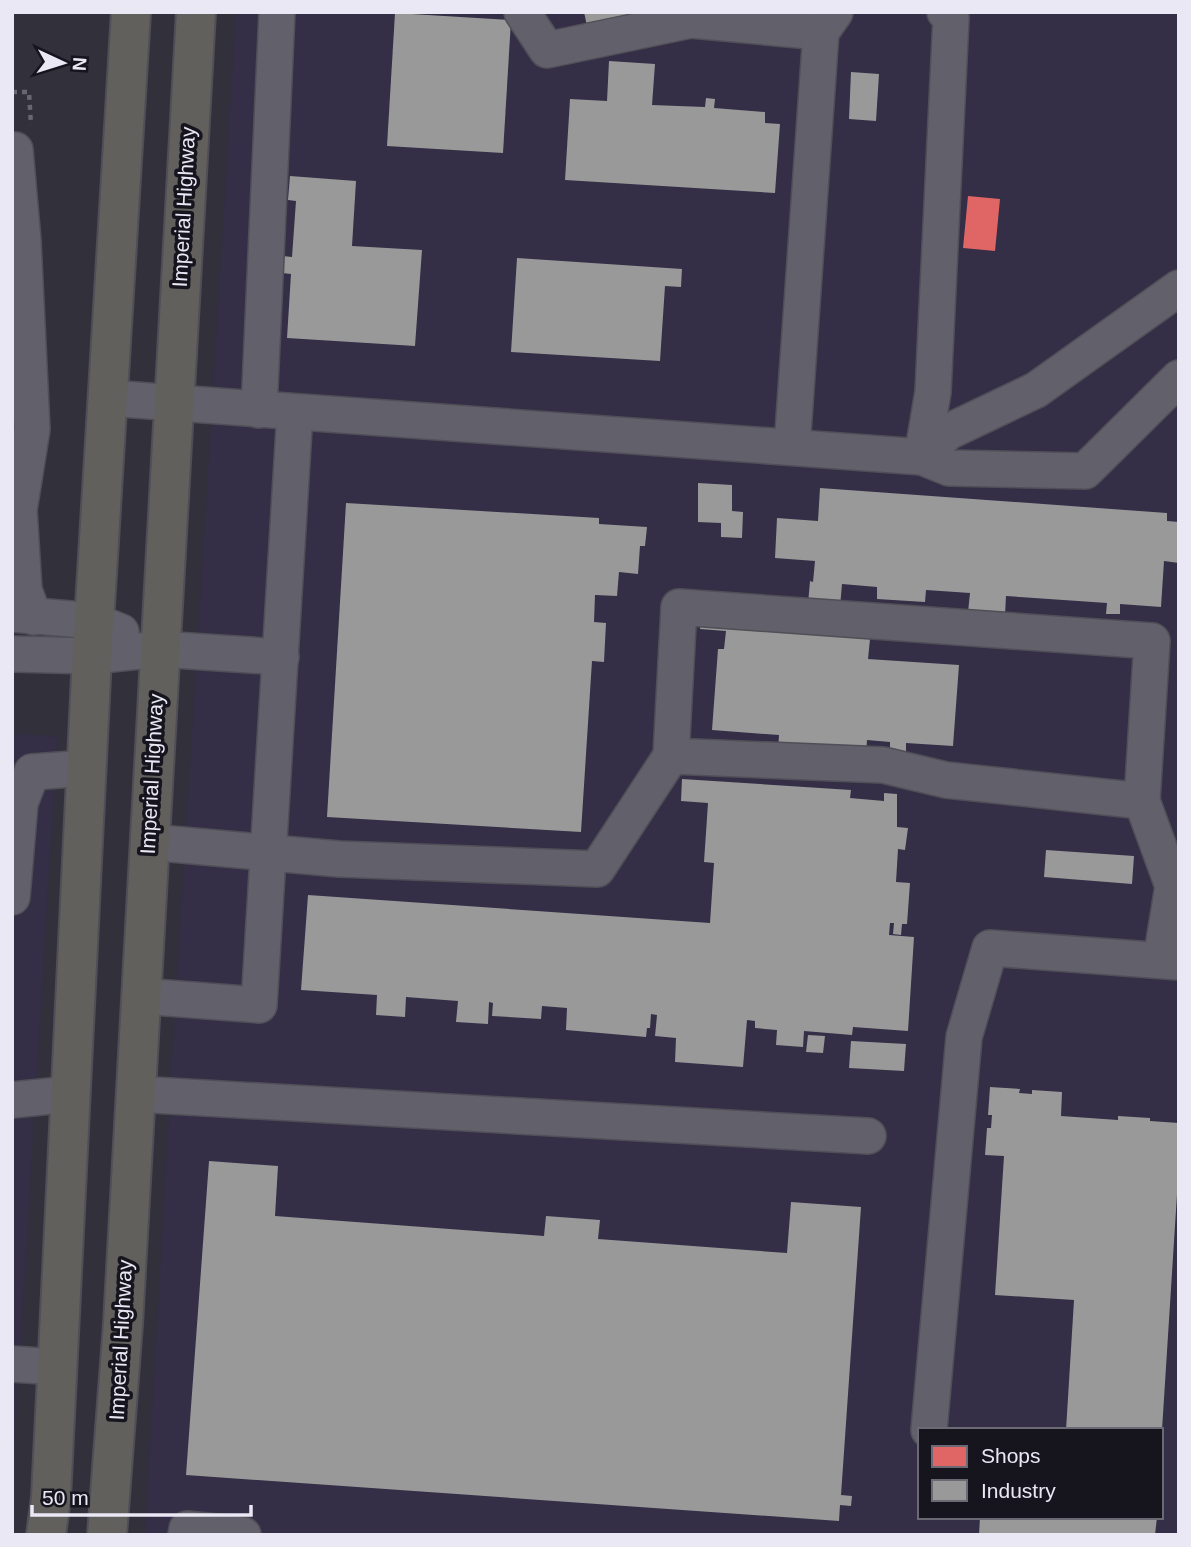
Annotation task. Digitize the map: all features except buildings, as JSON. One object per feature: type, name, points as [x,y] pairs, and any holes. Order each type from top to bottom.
[{"type":"main road","points":[[46,1535],[51,1498],[93,638],[131,12]]},
{"type":"main road","name":"Imperial Highway","points":[[107,1535],[123,1324],[196,12]]},
{"type":"street","points":[[259,410],[277,12]]},
{"type":"street","points":[[522,12],[547,50],[691,20],[828,22],[792,447]]},
{"type":"street","points":[[922,457],[933,393],[951,18],[945,12]]},
{"type":"street","points":[[12,150],[15,150],[18,241],[32,429],[19,510],[23,615],[93,638],[159,649],[281,657]]},
{"type":"street","points":[[922,457],[948,432],[1037,390],[1179,288]]},
{"type":"street","points":[[108,398],[922,457],[949,468],[1085,471],[1179,378]]},
{"type":"street","points":[[140,996],[259,1005],[295,412]]},
{"type":"street","points":[[149,842],[339,859],[597,869],[671,756],[679,607],[1152,641],[1142,801],[1173,886],[1170,961],[990,948],[964,1037],[929,1428]]},
{"type":"street","points":[[12,653],[93,638]]},
{"type":"street","points":[[671,756],[883,765],[946,780],[1142,801]]},
{"type":"street","points":[[12,897],[20,803],[32,772],[87,768]]},
{"type":"street","points":[[12,1100],[71,1094]]},
{"type":"street","points":[[135,1094],[868,1136]]},
{"type":"street","points":[[12,1364],[57,1367]]},
{"type":"street","points":[[186,1535],[187,1529],[243,1535]]},
{"type":"shaded area","points":[[236,12],[1179,12],[1179,1535],[145,1535]]},
{"type":"shaded area","points":[[12,733],[57,737],[12,1489]]}]
